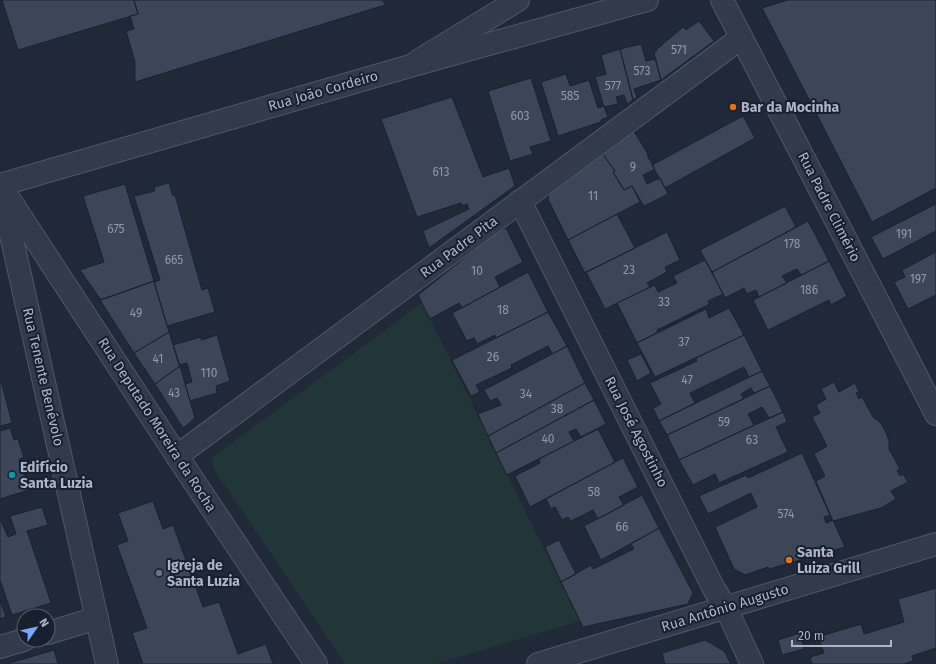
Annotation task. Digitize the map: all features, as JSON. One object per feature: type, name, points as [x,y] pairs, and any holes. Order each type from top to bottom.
[{"type":"street","points":[[410,66],[518,0]]},
{"type":"street","name":"Rua João Cordeiro","points":[[0,185],[410,66],[647,0]]},
{"type":"street","name":"Rua Padre Climério","points":[[722,0],[936,414]]},
{"type":"street","name":"Rua Padre Pita","points":[[177,456],[741,38]]},
{"type":"street","name":"Rua Deputado Moreira da Rocha","points":[[0,185],[177,456],[316,664]]},
{"type":"street","name":"Rua Tenente Benévolo","points":[[0,185],[107,664]]},
{"type":"street","name":"Rua José Agostinho","points":[[520,201],[714,589],[726,608],[752,664]]},
{"type":"street","name":"Rua Antônio Augusto","points":[[538,664],[936,544]]},
{"type":"street","points":[[56,631],[97,618]]},
{"type":"street","points":[[0,647],[16,642]]},
{"type":"green space","points":[[422,303],[580,621],[436,664],[345,664],[213,468],[213,457]]},
{"type":"building","points":[[2,0],[134,0],[138,14],[18,50]]},
{"type":"building","points":[[134,0],[383,0],[385,5],[135,82],[135,62],[126,31],[134,29],[130,16],[138,14]]},
{"type":"building","points":[[788,0],[936,0],[936,188],[872,222],[762,8]]},
{"type":"building","points":[[699,21],[714,41],[661,80],[654,53],[683,27],[686,30]]},
{"type":"building","points":[[641,44],[646,61],[655,59],[661,80],[634,89],[637,97],[633,100],[620,49]]},
{"type":"building","points":[[620,49],[633,100],[627,104],[624,95],[616,97],[618,104],[604,107],[595,77],[606,74],[601,55]]},
{"type":"building","points":[[566,74],[570,86],[589,80],[598,108],[604,106],[608,117],[601,120],[601,122],[558,136],[541,82]]},
{"type":"building","points":[[531,78],[551,141],[530,147],[533,154],[510,161],[488,91]]},
{"type":"building","points":[[452,97],[483,177],[509,168],[515,186],[429,248],[423,231],[469,209],[467,204],[462,206],[461,203],[417,217],[381,119]]},
{"type":"building","points":[[743,116],[755,138],[665,188],[652,165]]},
{"type":"building","points":[[633,130],[648,154],[647,155],[655,169],[643,175],[647,184],[660,178],[668,194],[644,206],[632,186],[624,190],[613,172],[615,171],[602,153]]},
{"type":"building","points":[[602,153],[615,171],[613,172],[624,190],[632,186],[640,202],[568,240],[548,199],[549,193]]},
{"type":"building","points":[[169,183],[173,196],[175,195],[202,290],[208,288],[215,312],[167,326],[154,282],[160,280],[134,196],[155,191],[154,187]]},
{"type":"building","points":[[125,184],[154,281],[101,300],[80,270],[104,262],[83,196]]},
{"type":"building","points":[[936,204],[936,231],[883,259],[871,237]]},
{"type":"building","points":[[785,206],[796,227],[712,272],[700,250]]},
{"type":"building","points":[[617,214],[635,248],[585,273],[568,240]]},
{"type":"building","points":[[808,221],[829,261],[801,275],[797,269],[782,276],[787,283],[759,297],[756,290],[747,294],[744,288],[725,298],[712,272]]},
{"type":"building","points":[[506,228],[523,262],[495,277],[500,287],[462,308],[459,303],[430,319],[418,295],[496,233]]},
{"type":"building","points":[[667,232],[680,260],[665,267],[667,272],[647,283],[650,287],[605,309],[586,272]]},
{"type":"building","points":[[936,252],[936,295],[908,309],[894,282],[905,277],[902,270]]},
{"type":"building","points":[[705,260],[723,294],[708,301],[710,304],[657,330],[658,332],[637,343],[617,303],[655,285],[658,292],[677,283],[673,276]]},
{"type":"building","points":[[829,261],[847,296],[831,305],[829,300],[768,330],[753,300]]},
{"type":"building","points":[[528,272],[548,312],[496,338],[495,335],[477,344],[474,338],[467,341],[452,313]]},
{"type":"building","points":[[154,281],[169,332],[134,353],[100,300]]},
{"type":"building","points":[[729,308],[744,335],[655,377],[637,343],[706,309],[709,318]]},
{"type":"building","points":[[548,312],[567,346],[552,354],[548,346],[511,365],[512,368],[476,385],[480,392],[471,396],[452,360]]},
{"type":"building","points":[[169,332],[180,366],[155,384],[134,353]]},
{"type":"building","points":[[217,335],[230,381],[216,386],[217,393],[190,401],[185,384],[192,382],[187,363],[179,365],[173,345],[201,337],[201,340]]},
{"type":"building","points":[[744,335],[762,371],[749,377],[744,367],[690,393],[695,403],[659,421],[653,408],[661,404],[650,383],[697,361],[696,358]]},
{"type":"building","points":[[567,346],[585,383],[488,436],[478,414],[501,405],[497,398],[490,401],[484,390]]},
{"type":"building","points":[[641,354],[651,373],[637,381],[627,360]]},
{"type":"building","points":[[180,366],[195,418],[183,428],[155,384]]},
{"type":"building","points":[[762,371],[770,386],[754,393],[751,388],[741,394],[744,399],[667,435],[659,421]]},
{"type":"building","points":[[0,377],[12,423],[0,426]]},
{"type":"building","points":[[834,382],[839,392],[855,383],[859,392],[856,393],[859,399],[862,397],[873,417],[879,421],[885,430],[889,441],[889,449],[900,469],[897,470],[900,476],[903,474],[908,482],[891,491],[896,499],[881,508],[833,521],[816,481],[825,476],[814,454],[827,446],[812,417],[820,413],[816,405],[826,399],[821,389]]},
{"type":"building","points":[[585,383],[594,400],[496,453],[488,436]]},
{"type":"building","points":[[770,386],[783,412],[769,418],[762,407],[748,414],[754,425],[679,460],[667,435]]},
{"type":"building","points":[[594,400],[606,424],[581,437],[576,429],[569,432],[574,441],[507,475],[496,453]]},
{"type":"building","points":[[783,412],[787,422],[776,427],[788,452],[719,483],[715,474],[693,485],[679,460]]},
{"type":"building","name":"Edifício Santa Luzia","points":[[10,428],[14,440],[18,439],[24,458],[19,459],[29,490],[0,499],[0,431]]},
{"type":"building","points":[[598,429],[615,462],[530,507],[515,476],[540,463],[539,459]]},
{"type":"building","points":[[802,453],[830,515],[824,517],[826,523],[833,520],[845,547],[769,569],[768,567],[745,575],[734,569],[715,527],[757,507],[751,493],[708,514],[699,496],[746,475],[748,478]]},
{"type":"building","points":[[623,458],[638,487],[619,497],[624,505],[598,519],[593,510],[571,521],[568,517],[562,520],[555,507],[551,509],[546,499]]},
{"type":"building","points":[[642,495],[659,528],[601,560],[584,526]]},
{"type":"building","name":"Igreja de Santa Luzia","points":[[153,501],[163,529],[173,525],[203,607],[219,602],[238,654],[266,644],[273,664],[143,664],[132,633],[147,628],[117,545],[128,541],[118,513]]},
{"type":"building","points":[[42,507],[48,525],[27,531],[51,603],[35,608],[16,608],[16,614],[12,615],[0,580],[0,519],[8,537],[16,534],[10,516]]},
{"type":"building","points":[[659,528],[693,593],[688,604],[583,627],[561,582],[591,565],[593,569],[634,549],[631,544]]},
{"type":"building","points":[[559,540],[576,574],[561,582],[545,547]]},
{"type":"building","points":[[936,588],[936,648],[912,656],[913,661],[904,664],[812,664],[810,657],[824,653],[818,637],[861,624],[864,634],[904,622],[898,599]]},
{"type":"building","points":[[0,600],[6,617],[0,619]]},
{"type":"building","points":[[800,633],[804,649],[782,655],[778,640]]},
{"type":"building","points":[[705,640],[724,651],[731,664],[665,664],[662,653]]},
{"type":"building","points":[[54,650],[58,664],[10,664],[10,663]]},
{"type":"place","name":"Bar da Mocinha","points":[[733,107]]},
{"type":"place","name":"Edifício Santa Luzia","points":[[12,475]]},
{"type":"place","name":"Santa Luiza Grill","points":[[789,560]]},
{"type":"place","name":"Igreja de Santa Luzia","points":[[159,573]]}]
